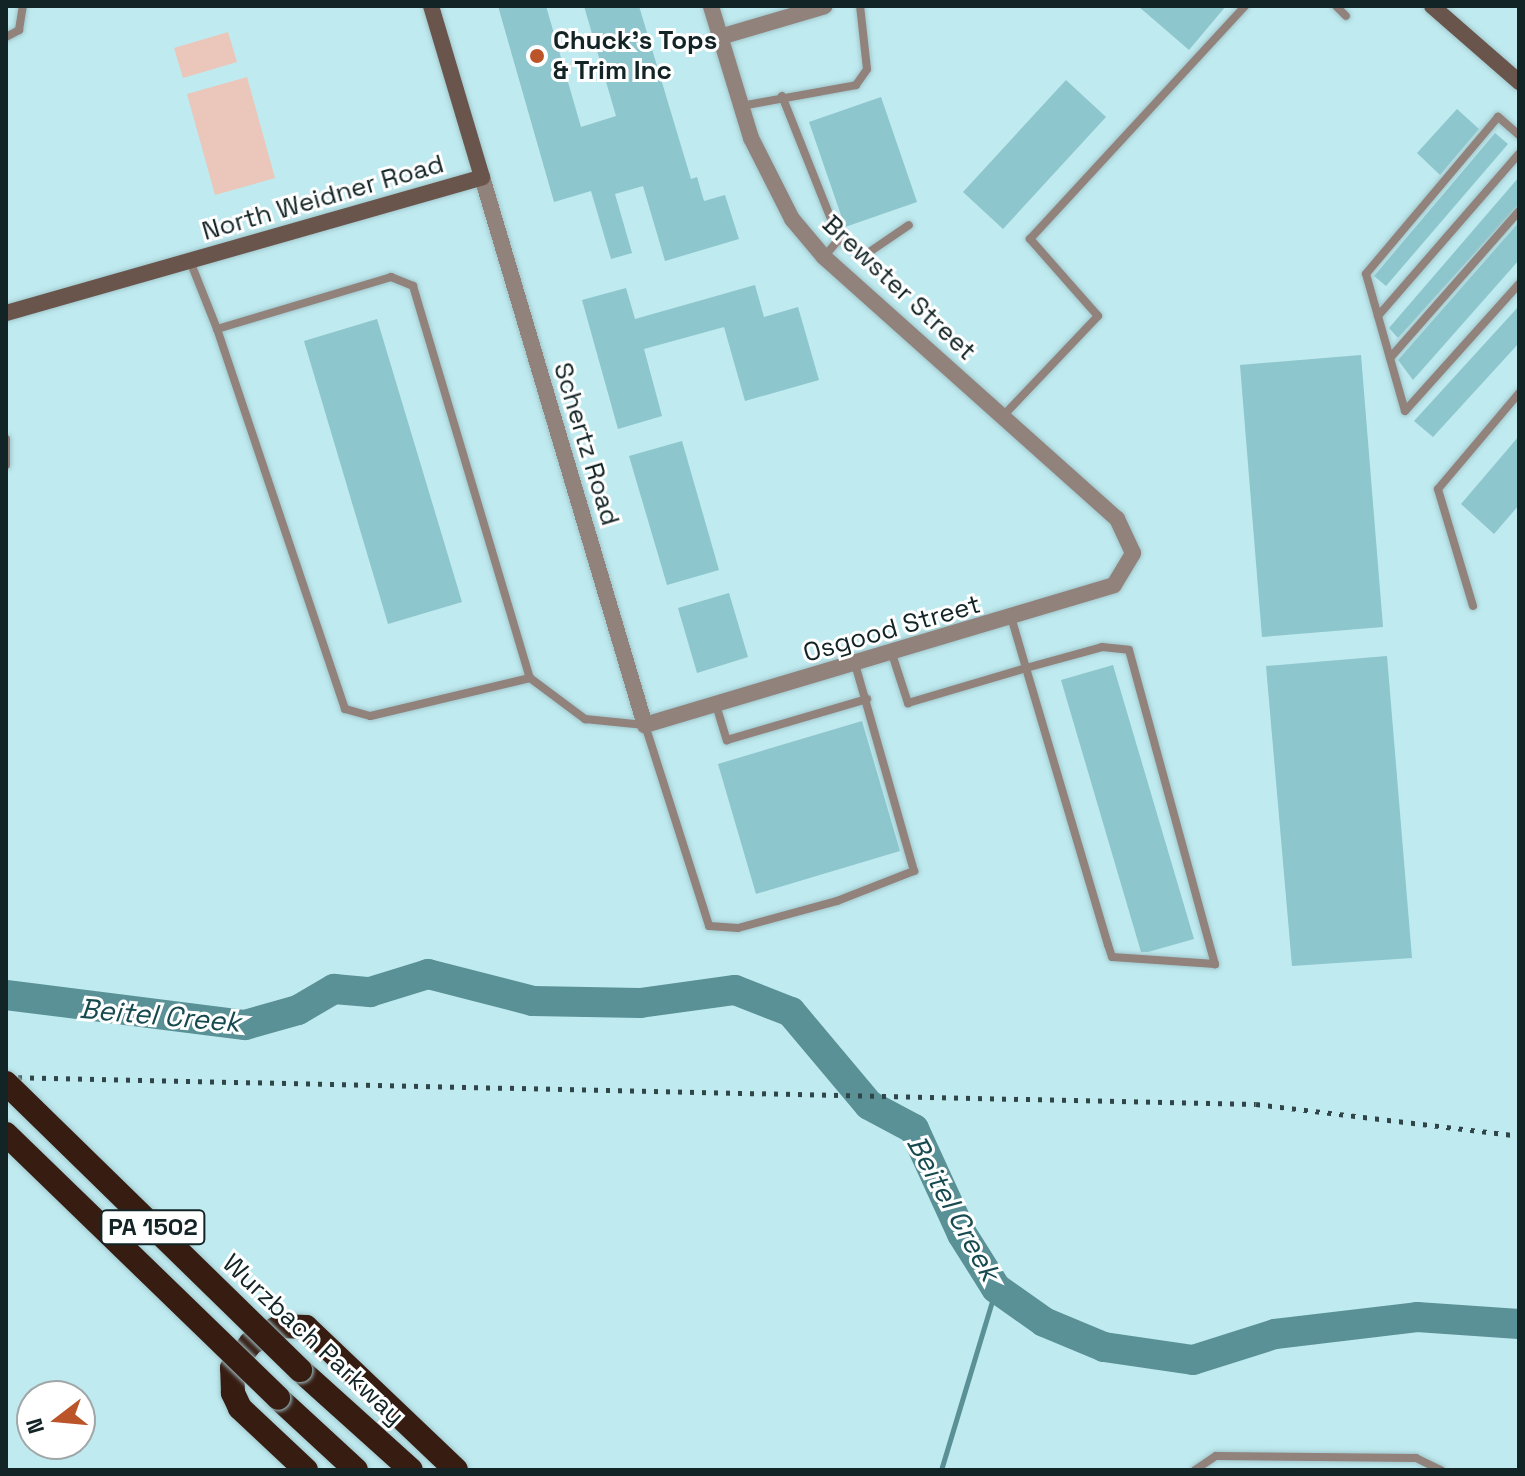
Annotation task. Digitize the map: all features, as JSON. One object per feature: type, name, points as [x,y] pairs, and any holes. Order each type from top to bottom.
[{"type":"highway","name":"Wurzbach Parkway","points":[[6,1083],[300,1370],[411,1470]]},
{"type":"highway","name":"PA 1502","points":[[6,1134],[356,1470]]},
{"type":"highway","points":[[306,1470],[240,1408],[233,1393],[232,1368],[251,1343],[280,1326],[306,1327],[456,1470]]},
{"type":"street","name":"North Weidner Road","points":[[6,313],[482,177],[431,6]]},
{"type":"street","name":"Brewster Street","points":[[711,6],[741,106],[772,189],[824,257],[1101,501],[1133,553]]},
{"type":"street","points":[[720,37],[825,6]]},
{"type":"street","points":[[1432,6],[1519,82]]},
{"type":"street","name":"Schertz Road","points":[[482,177],[645,725]]},
{"type":"street","name":"Osgood Street","points":[[645,725],[1012,620],[1114,585],[1133,553]]},
{"type":"lane","points":[[6,37],[19,30],[23,6]]},
{"type":"lane","points":[[741,106],[782,96],[856,85],[867,69],[860,6]]},
{"type":"lane","points":[[1003,416],[1098,316],[1030,239],[1245,6]]},
{"type":"lane","points":[[1336,6],[1346,16]]},
{"type":"lane","points":[[782,96],[839,239],[865,255],[909,225]]},
{"type":"lane","points":[[1519,135],[1498,117],[1366,274],[1405,411],[1519,284]]},
{"type":"lane","points":[[1378,316],[1519,154]]},
{"type":"lane","points":[[1390,358],[1519,211]]},
{"type":"lane","points":[[824,257],[839,239]]},
{"type":"lane","points":[[190,261],[217,329],[345,709],[370,716],[530,678]]},
{"type":"lane","points":[[217,329],[391,277],[413,286],[530,678],[585,719],[645,725],[700,917],[719,930],[738,928],[909,878],[914,871],[855,664]]},
{"type":"lane","points":[[1473,606],[1438,489],[1519,393]]},
{"type":"lane","points":[[6,439],[6,465]]},
{"type":"lane","points":[[892,654],[908,703],[1026,668],[1102,647],[1129,650],[1215,964],[1112,957],[1026,668],[1012,620]]},
{"type":"lane","points":[[716,705],[727,740],[867,699]]},
{"type":"lane","points":[[1195,1470],[1204,1460],[1231,1456],[1416,1458],[1441,1470]]},
{"type":"shaded area","points":[[228,32],[237,62],[183,78],[174,48]]},
{"type":"shaded area","points":[[247,77],[275,178],[215,195],[187,94]]},
{"type":"building","points":[[498,6],[546,6],[581,127],[616,116],[584,6],[639,6],[691,179],[697,177],[704,201],[725,195],[739,239],[665,261],[643,186],[615,194],[632,253],[611,259],[591,191],[554,202]]},
{"type":"building","points":[[1138,6],[1226,6],[1189,50]]},
{"type":"building","points":[[1066,80],[1106,117],[1003,229],[963,192]]},
{"type":"building","points":[[881,97],[917,202],[845,227],[809,122]]},
{"type":"building","points":[[1457,109],[1479,129],[1440,175],[1417,153]]},
{"type":"building","points":[[1495,133],[1508,144],[1386,286],[1374,276]]},
{"type":"building","points":[[1519,177],[1519,204],[1398,338],[1389,328]]},
{"type":"building","points":[[1519,222],[1519,260],[1413,380],[1398,360]]},
{"type":"building","points":[[755,285],[764,317],[798,307],[819,380],[745,401],[724,327],[644,349],[662,416],[618,429],[582,300],[626,288],[635,319]]},
{"type":"building","points":[[1519,306],[1519,343],[1433,437],[1414,421]]},
{"type":"building","points":[[377,319],[462,602],[388,624],[304,341]]},
{"type":"building","points":[[1361,355],[1383,627],[1262,637],[1240,365]]},
{"type":"building","points":[[1519,436],[1519,505],[1494,534],[1461,504]]},
{"type":"building","points":[[682,441],[719,570],[667,585],[629,456]]},
{"type":"building","points":[[729,593],[748,657],[697,673],[678,608]]},
{"type":"building","points":[[1387,656],[1412,958],[1292,966],[1266,666]]},
{"type":"building","points":[[1113,665],[1194,939],[1148,952],[1141,952],[1061,680]]},
{"type":"building","points":[[862,721],[900,851],[756,894],[718,764]]},
{"type":"waterway","name":"Beitel Creek","points":[[6,995],[245,1025],[298,1010],[334,989],[370,992],[428,974],[533,1001],[640,1003],[735,990],[791,1012],[869,1105],[914,1129],[962,1234],[996,1288],[1044,1322],[1104,1347],[1193,1360],[1275,1334],[1417,1317],[1519,1324]]},
{"type":"waterway","points":[[941,1470],[996,1288]]},
{"type":"railway","points":[[6,1077],[1256,1104],[1519,1136]]},
{"type":"place","name":"Chuck's Tops & Trim Inc","points":[[537,56]]}]
